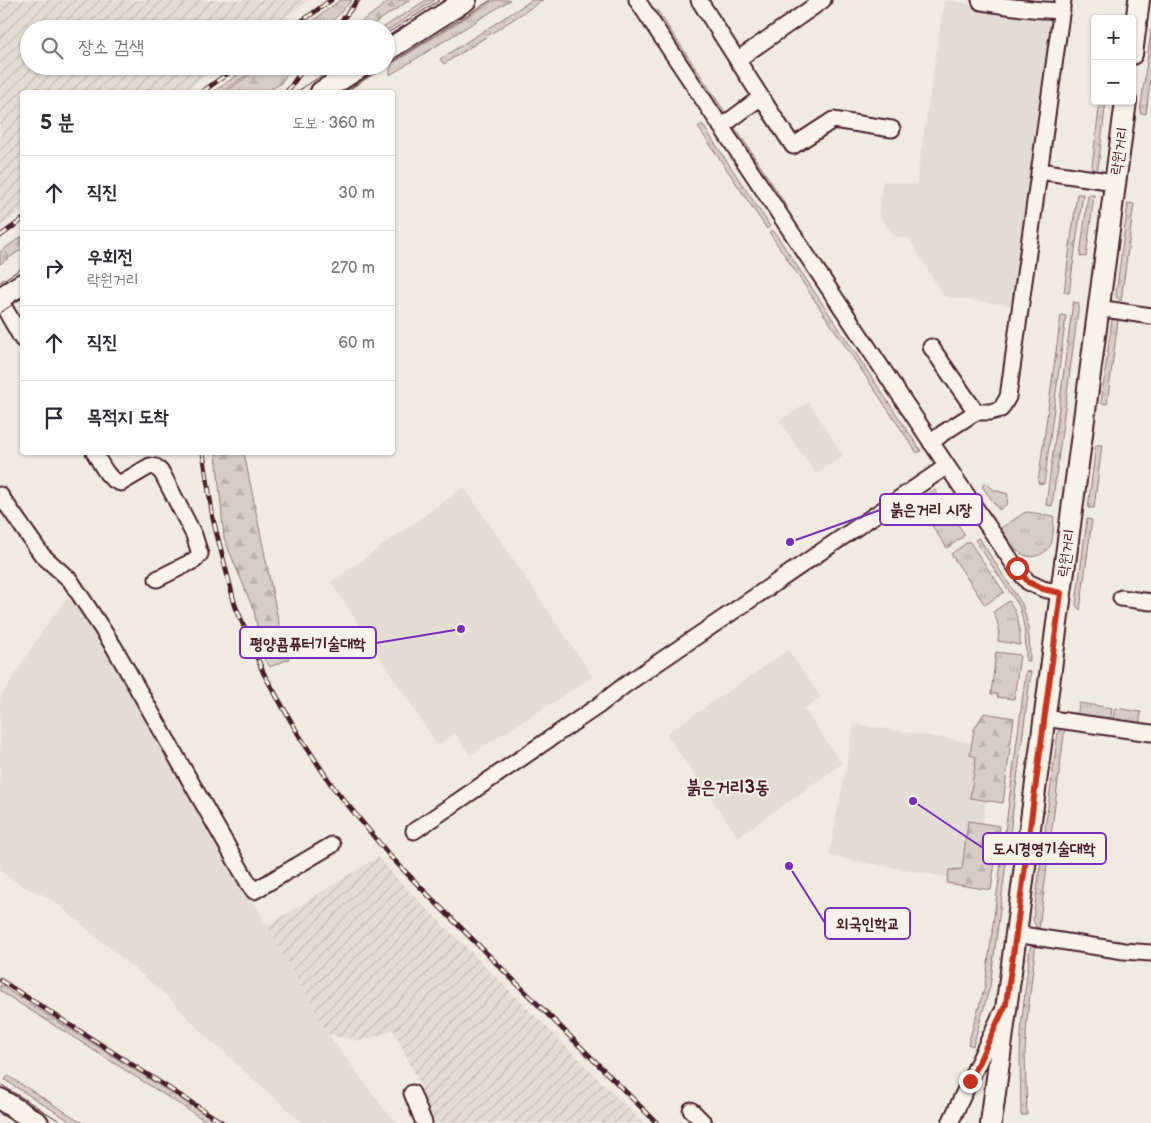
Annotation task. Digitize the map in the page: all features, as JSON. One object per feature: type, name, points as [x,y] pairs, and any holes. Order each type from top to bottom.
[{"type":"main road","points":[[395,44],[466,0]]},
{"type":"main road","points":[[1136,27],[1140,0]]},
{"type":"main road","points":[[323,90],[347,75]]},
{"type":"main road","name":"락원거리","points":[[991,1123],[1125,105]]},
{"type":"main road","points":[[0,299],[20,285]]},
{"type":"main road","points":[[0,1099],[38,1123]]},
{"type":"street","points":[[637,0],[1017,568],[1028,582],[1043,589],[1061,593]]},
{"type":"street","points":[[699,0],[793,146],[833,120],[892,129]]},
{"type":"street","points":[[737,60],[823,0]]},
{"type":"street","points":[[931,442],[976,412],[990,412],[1001,409],[1008,397],[1062,5],[1029,9],[1002,6],[981,2],[980,0]]},
{"type":"street","points":[[721,127],[761,97]]},
{"type":"street","points":[[1039,170],[1115,182]]},
{"type":"street","points":[[0,299],[20,335]]},
{"type":"street","points":[[1098,308],[1151,316]]},
{"type":"street","points":[[931,347],[976,412]]},
{"type":"street","points":[[96,455],[108,475],[121,483],[150,466],[156,467],[162,473],[194,535],[200,554],[195,560],[157,579]]},
{"type":"street","points":[[414,831],[947,466]]},
{"type":"street","points":[[0,495],[42,555],[70,580],[103,630],[254,891],[332,845]]},
{"type":"street","points":[[1121,598],[1151,602]]},
{"type":"street","points":[[1044,718],[1151,734]]},
{"type":"street","points":[[1016,934],[1124,951],[1151,952]]},
{"type":"street","points":[[950,1123],[1006,1004]]},
{"type":"street","points":[[412,1093],[424,1123]]},
{"type":"street","points":[[692,1110],[704,1123]]},
{"type":"shaded area","points":[[0,0],[309,0],[282,20],[20,20],[20,75],[207,75],[186,90],[20,90],[20,212],[0,227]]},
{"type":"shaded area","points":[[944,0],[1058,17],[1018,306],[944,297],[909,238],[894,236],[878,214],[883,181],[916,185]]},
{"type":"shaded area","points":[[809,402],[843,456],[816,474],[779,421]]},
{"type":"shaded area","points":[[464,487],[593,677],[470,755],[455,733],[437,745],[331,582]]},
{"type":"shaded area","points":[[67,598],[86,611],[151,720],[329,1035],[384,1109],[398,1123],[303,1123],[206,1037],[166,995],[50,898],[24,887],[0,871],[0,698],[41,633]]},
{"type":"shaded area","points":[[788,650],[821,697],[804,709],[842,764],[738,837],[666,734]]},
{"type":"shaded area","points":[[854,724],[995,746],[973,882],[829,856]]},
{"type":"shaded area","points":[[378,857],[397,879],[643,1123],[431,1123],[416,1076],[393,1030],[363,1041],[329,1035],[267,926]]},
{"type":"green space","points":[[340,0],[352,0],[334,20],[314,20]]},
{"type":"green space","points":[[390,0],[410,0],[380,20],[363,20]]},
{"type":"green space","points":[[426,0],[435,0],[395,25],[395,20]]},
{"type":"green space","points":[[494,0],[510,0],[395,72],[395,62]]},
{"type":"green space","points":[[532,0],[543,0],[444,64],[440,59]]},
{"type":"green space","points":[[657,10],[727,115],[724,117],[654,12]]},
{"type":"green space","points":[[1151,30],[1151,74],[1146,114],[1140,113]]},
{"type":"green space","points":[[237,75],[247,75],[225,90],[216,90]]},
{"type":"green space","points":[[250,75],[286,75],[280,84],[270,90],[228,90]]},
{"type":"green space","points":[[1100,105],[1106,105],[1097,175],[1091,174]]},
{"type":"green space","points":[[732,123],[788,208],[786,210],[729,125]]},
{"type":"green space","points":[[702,124],[770,226],[767,229],[698,127]]},
{"type":"green space","points":[[1077,194],[1083,194],[1069,293],[1064,292]]},
{"type":"green space","points":[[1088,195],[1094,195],[1086,257],[1080,256]]},
{"type":"green space","points":[[1128,203],[1134,204],[1121,301],[1116,297],[1116,294]]},
{"type":"green space","points":[[773,230],[921,451],[917,453],[769,232]]},
{"type":"green space","points":[[20,237],[20,250],[0,264],[0,252]]},
{"type":"green space","points":[[1073,302],[1079,303],[1052,506],[1046,505]]},
{"type":"green space","points":[[1119,313],[1107,404],[1101,403],[1112,320]]},
{"type":"green space","points":[[1061,315],[1066,316],[1044,484],[1038,483]]},
{"type":"green space","points":[[1096,445],[1102,445],[1094,508],[1088,508]]},
{"type":"green space","points":[[216,455],[244,455],[278,620],[289,659],[270,667],[264,659],[254,611],[224,538]]},
{"type":"green space","points":[[986,483],[994,490],[1008,494],[1007,504],[999,510],[982,486]]},
{"type":"green space","points":[[935,490],[965,535],[947,548],[916,502]]},
{"type":"green space","points":[[1028,512],[1054,516],[1051,544],[1043,553],[1032,557],[1026,556],[1016,549],[1001,528]]},
{"type":"green space","points":[[1087,519],[1092,520],[1080,610],[1076,603]]},
{"type":"green space","points":[[979,538],[1022,604],[1029,632],[1030,661],[1026,661],[1025,633],[1019,606],[975,540]]},
{"type":"green space","points":[[969,541],[1004,592],[985,605],[951,554]]},
{"type":"green space","points":[[1009,601],[1018,622],[1020,645],[998,641],[998,626],[993,612]]},
{"type":"green space","points":[[996,652],[1020,655],[1014,699],[997,697],[997,694],[991,694]]},
{"type":"green space","points":[[1026,671],[1031,672],[990,986],[973,1046],[968,1044],[985,986]]},
{"type":"green space","points":[[1079,703],[1112,708],[1110,723],[1077,719]]},
{"type":"green space","points":[[1115,708],[1141,712],[1139,727],[1112,724]]},
{"type":"green space","points":[[984,713],[1014,718],[1003,803],[970,798],[976,757],[970,755],[974,729]]},
{"type":"green space","points":[[1062,727],[1065,727],[1039,928],[1036,927],[1033,920],[1058,732]]},
{"type":"green space","points":[[968,821],[1000,826],[991,890],[947,883],[949,870],[962,869]]},
{"type":"green space","points":[[1036,943],[1025,1054],[1027,1115],[1021,1115],[1020,1054],[1022,1018],[1030,948],[1031,945]]},
{"type":"green space","points":[[0,985],[219,1123],[209,1123],[0,991]]},
{"type":"green space","points":[[8,1076],[83,1123],[73,1123],[5,1080]]},
{"type":"tram line","points":[[395,28],[440,0]]},
{"type":"tram line","points":[[395,60],[491,0]]},
{"type":"tram line","points":[[299,90],[323,75]]},
{"type":"tram line","points":[[348,90],[372,75]]},
{"type":"tram line","points":[[0,282],[20,269]]},
{"type":"tram line","points":[[0,313],[20,299]]},
{"type":"tram line","points":[[0,1084],[63,1123]]},
{"type":"tram line","points":[[0,1114],[15,1123]]},
{"type":"railway","points":[[303,20],[331,0]]},
{"type":"railway","points":[[342,20],[358,0]]},
{"type":"railway","points":[[205,90],[226,75]]},
{"type":"railway","points":[[288,90],[299,75]]},
{"type":"railway","points":[[0,236],[20,221]]},
{"type":"railway","points":[[203,455],[213,519],[235,605],[264,674],[300,737],[333,787],[390,856],[657,1123]]},
{"type":"railway","points":[[0,980],[223,1123]]},
{"type":"place","name":"붉은거리 시장","points":[[790,542]]},
{"type":"place","name":"평양콤퓨터기술대학","points":[[461,629]]},
{"type":"place","name":"도시경영기술대학","points":[[913,801]]},
{"type":"place","name":"외국인학교","points":[[789,866]]},
{"type":"district","name":"붉은거리3동","points":[[728,787]]},
{"type":"route","points":[[970,1081],[1006,1004],[1061,593],[1043,589],[1028,582],[1017,568]]}]
